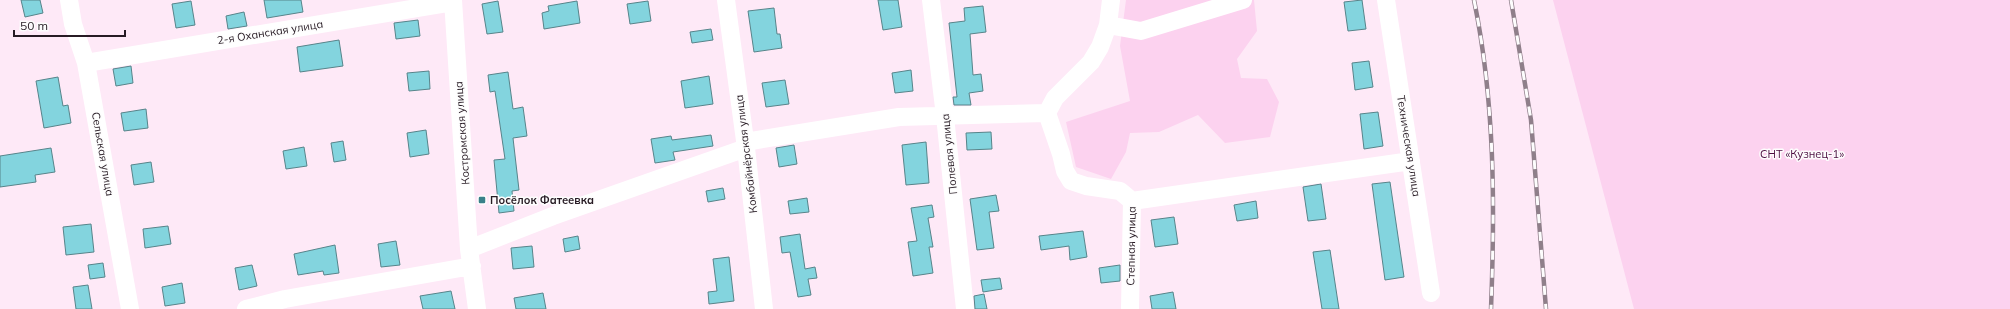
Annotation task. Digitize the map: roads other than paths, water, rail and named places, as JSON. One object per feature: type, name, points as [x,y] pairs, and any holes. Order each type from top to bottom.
[{"type":"street","name":"Сельская улица","points":[[69,0],[73,24],[86,63],[130,309]]},
{"type":"street","name":"Комбайнёрская улица","points":[[726,0],[764,309]]},
{"type":"street","name":"Полевая улица","points":[[930,0],[945,116],[965,309]]},
{"type":"street","points":[[246,309],[286,304],[470,258],[553,216],[745,145],[899,117],[1047,113],[1055,98],[1091,62],[1100,47],[1108,25],[1111,0]]},
{"type":"street","points":[[1108,25],[1141,31],[1243,0]]},
{"type":"street","name":"Техническая улица","points":[[1386,0],[1412,161],[1431,293]]},
{"type":"street","name":"2-я Оханская улица","points":[[86,63],[453,1]]},
{"type":"street","name":"Костромская улица","points":[[453,1],[470,258],[477,309]]},
{"type":"street","name":"Степная улица","points":[[1047,113],[1061,154],[1065,171],[1071,181],[1086,186],[1120,191],[1132,201],[1130,309]]},
{"type":"street","points":[[1132,201],[1412,161]]},
{"type":"railway","points":[[1474,0],[1481,38],[1490,115],[1493,193],[1491,309]]},
{"type":"railway","points":[[1511,0],[1531,120],[1546,309]]},
{"type":"place","name":"Посёлок Фатеевка","points":[[482,200]]},
{"type":"park label","name":"СНТ «Кузнец-1»","points":[[1802,154]]}]
